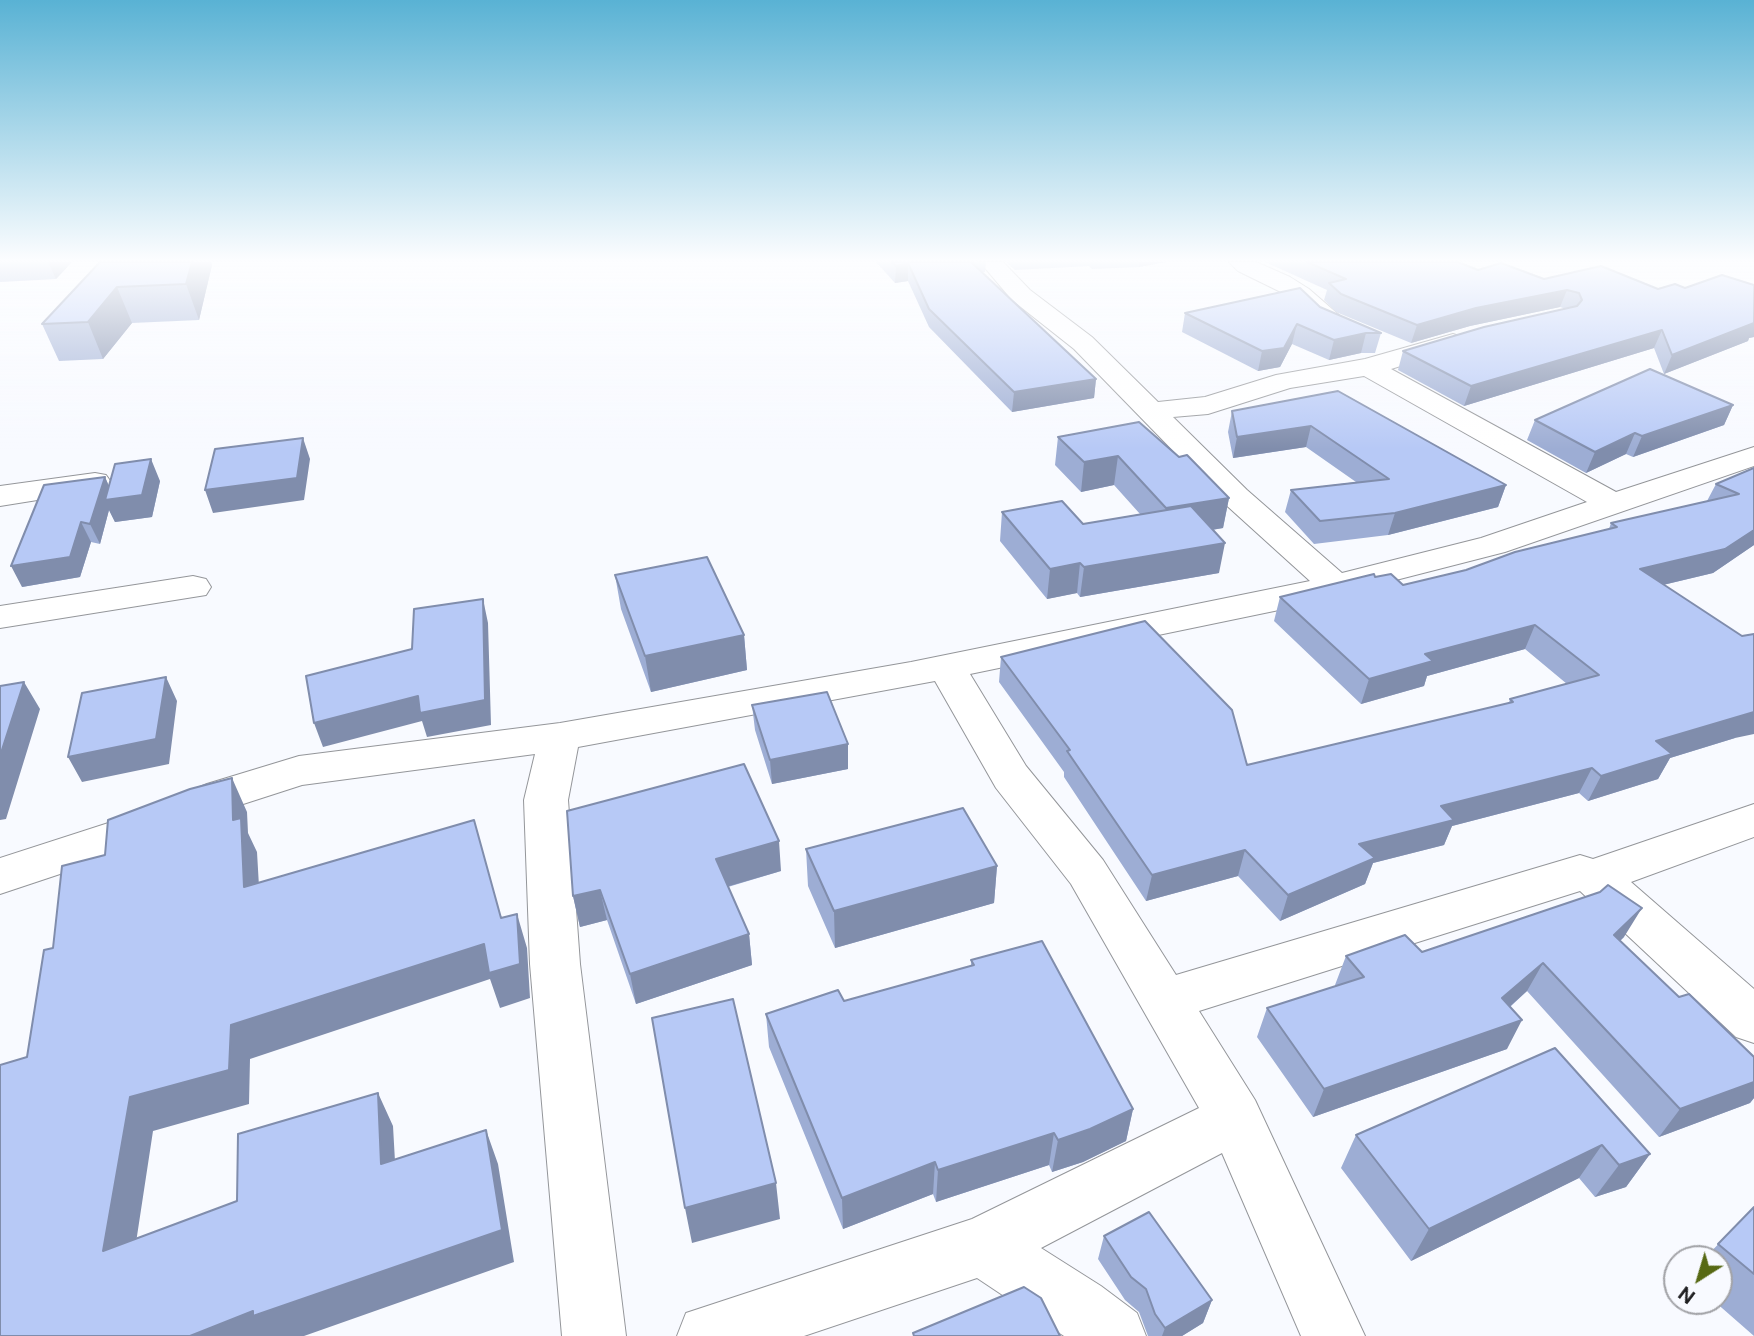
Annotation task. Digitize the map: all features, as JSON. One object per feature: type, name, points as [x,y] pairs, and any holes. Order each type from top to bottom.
[{"type":"street","points":[[1059,324],[1083,343],[1153,411],[1236,497],[1334,584]]},
{"type":"street","points":[[1334,324],[1615,505]]},
{"type":"street","points":[[1153,411],[1208,405],[1286,381],[1363,345],[1407,354],[1483,334]]},
{"type":"street","points":[[1,881],[143,829],[222,795],[299,771],[560,737],[946,666],[1279,598],[1493,545],[1754,456]]},
{"type":"street","points":[[0,496],[96,482]]},
{"type":"street","points":[[0,617],[193,587]]},
{"type":"street","points":[[946,666],[1011,777],[1087,872],[1235,1118],[1333,1336]]},
{"type":"street","points":[[560,737],[546,800],[555,964],[594,1336]]},
{"type":"street","points":[[1594,877],[1754,820]]},
{"type":"street","points":[[1166,1000],[1580,873],[1594,877],[1754,1021]]},
{"type":"street","points":[[709,1336],[982,1247],[1235,1118]]},
{"type":"street","points":[[982,1247],[1079,1308],[1114,1336]]},
{"type":"building","points":[[945,324],[1038,324],[1096,379],[1014,392]]},
{"type":"building","points":[[1208,324],[1297,324],[1284,348],[1262,351]]},
{"type":"building","points":[[1298,324],[1361,324],[1381,333],[1366,333],[1334,340]]},
{"type":"building","points":[[1496,324],[1751,324],[1672,355],[1662,330],[1471,386],[1403,351]]},
{"type":"building","points":[[1650,369],[1733,405],[1642,436],[1635,433],[1595,452],[1535,420]]},
{"type":"building","points":[[1338,391],[1506,485],[1395,513],[1320,521],[1291,490],[1389,479],[1311,426],[1237,437],[1232,411]]},
{"type":"building","points":[[1139,422],[1179,457],[1187,455],[1229,498],[1166,508],[1118,456],[1084,462],[1058,437]]},
{"type":"building","points":[[303,438],[297,478],[205,490],[215,449]]},
{"type":"building","points":[[151,459],[142,495],[105,500],[115,464]]},
{"type":"building","points":[[1754,468],[1754,530],[1725,549],[1640,569],[1742,636],[1754,634],[1754,712],[1656,741],[1672,754],[1601,776],[1592,768],[1441,806],[1454,820],[1359,844],[1375,858],[1288,895],[1245,850],[1152,875],[1067,751],[1070,750],[1001,657],[1145,621],[1232,710],[1247,765],[1513,702],[1510,699],[1599,675],[1535,625],[1425,654],[1433,661],[1369,679],[1280,597],[1374,574],[1375,577],[1391,574],[1403,585],[1466,570],[1515,552],[1617,527],[1611,523],[1739,494],[1716,484]]},
{"type":"building","points":[[105,477],[90,524],[81,522],[70,557],[11,566],[44,485]]},
{"type":"building","points":[[1062,501],[1083,524],[1191,506],[1225,543],[1084,567],[1080,563],[1050,569],[1002,512]]},
{"type":"building","points":[[707,557],[744,635],[645,656],[615,575]]},
{"type":"building","points":[[483,599],[485,700],[420,713],[418,696],[314,723],[306,676],[412,649],[414,609]]},
{"type":"building","points":[[166,677],[156,739],[68,757],[82,693]]},
{"type":"building","points":[[24,682],[0,756],[0,686]]},
{"type":"building","points":[[827,692],[848,744],[770,760],[752,705]]},
{"type":"building","points":[[744,764],[779,841],[716,859],[749,934],[630,974],[600,890],[573,896],[567,811]]},
{"type":"building","points":[[232,778],[233,820],[241,818],[244,887],[474,820],[501,918],[517,914],[520,964],[489,973],[484,944],[231,1025],[229,1070],[130,1097],[103,1251],[237,1201],[238,1134],[378,1093],[381,1164],[486,1130],[502,1230],[253,1316],[253,1311],[190,1336],[0,1336],[0,1065],[27,1057],[44,950],[53,948],[62,866],[105,855],[108,820],[190,789]]},
{"type":"building","points":[[963,808],[997,866],[834,911],[806,849]]},
{"type":"building","points":[[1608,885],[1642,908],[1614,935],[1679,997],[1689,994],[1754,1057],[1754,1082],[1680,1109],[1543,963],[1502,998],[1522,1020],[1324,1089],[1267,1008],[1364,977],[1346,956],[1405,935],[1422,952],[1600,892]]},
{"type":"building","points":[[1042,941],[1133,1109],[1058,1140],[1054,1133],[938,1170],[935,1162],[842,1198],[766,1014],[838,990],[844,1001],[974,965],[971,960]]},
{"type":"building","points":[[733,999],[776,1183],[685,1208],[652,1018]]},
{"type":"building","points":[[1555,1048],[1650,1154],[1619,1165],[1602,1145],[1429,1229],[1356,1135]]},
{"type":"building","points":[[1754,1207],[1754,1274],[1733,1256],[1733,1245],[1718,1244]]},
{"type":"building","points":[[1149,1212],[1212,1300],[1165,1328],[1155,1314],[1146,1289],[1131,1277],[1104,1236]]},
{"type":"building","points":[[1024,1287],[1041,1298],[1060,1336],[914,1336],[913,1333]]}]
